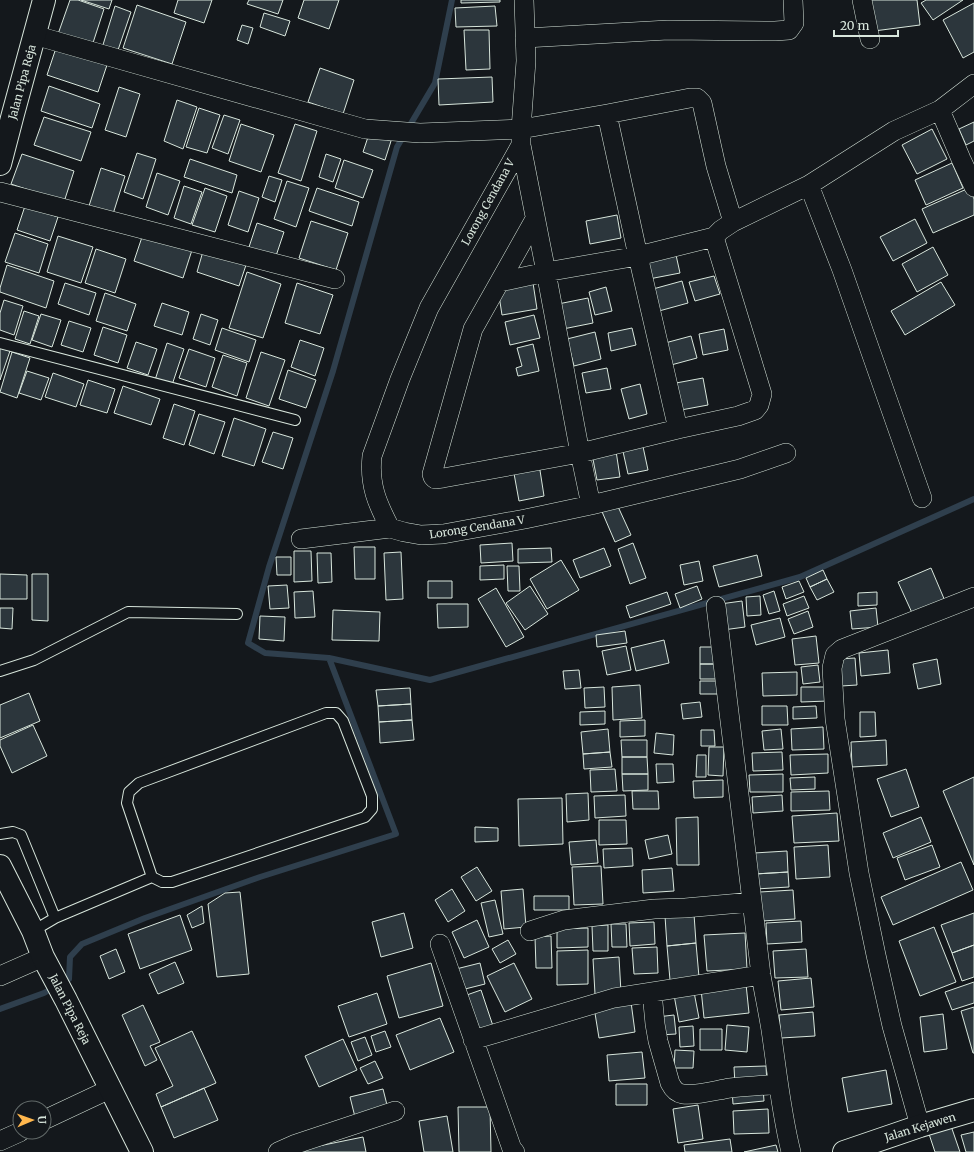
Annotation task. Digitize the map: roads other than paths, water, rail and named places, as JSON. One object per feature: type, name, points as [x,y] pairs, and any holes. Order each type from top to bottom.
[{"type":"street","name":"Jalan Pipa Reja","points":[[0,164],[6,113],[34,35],[44,0]]},
{"type":"street","points":[[524,0],[526,61],[521,137],[535,219],[591,505]]},
{"type":"street","points":[[526,38],[668,30],[789,30],[794,23],[793,0]]},
{"type":"street","points":[[862,0],[870,39]]},
{"type":"street","points":[[34,35],[364,129],[521,137],[607,114],[690,98],[697,98],[702,103],[716,166],[733,222]]},
{"type":"street","points":[[500,282],[546,272],[638,256],[714,237],[733,222],[809,185],[894,131],[940,110],[974,84]]},
{"type":"street","points":[[940,110],[974,187]]},
{"type":"street","points":[[607,114],[678,429]]},
{"type":"street","name":"Lorong Cendana V","points":[[521,137],[429,308],[400,379],[372,456],[372,483],[382,512],[390,528],[421,535],[444,534],[525,519],[591,505],[740,469],[786,452]]},
{"type":"street","points":[[809,185],[842,270],[922,498]]},
{"type":"street","points":[[0,192],[335,279]]},
{"type":"street","points":[[535,219],[473,329],[432,474],[435,479],[580,453],[738,416],[755,410],[759,405],[762,394],[714,237]]},
{"type":"street","points":[[301,538],[390,528]]},
{"type":"street","points":[[920,1126],[890,1018],[859,873],[835,719],[832,668],[835,655],[842,649],[974,597]]},
{"type":"street","points":[[716,606],[761,975],[771,1029],[786,1132],[791,1152]]},
{"type":"street","name":"Jalan Pipa Reja","points":[[0,866],[33,931],[43,957],[142,1152]]},
{"type":"street","points":[[530,931],[564,920],[654,909],[685,908],[752,902]]},
{"type":"street","points":[[440,944],[512,1149],[515,1152]]},
{"type":"street","points":[[0,976],[43,957]]},
{"type":"street","points":[[474,1040],[614,998],[761,975]]},
{"type":"street","points":[[652,992],[658,1041],[670,1083],[677,1092],[692,1094],[732,1088],[778,1084]]},
{"type":"street","points":[[52,1116],[110,1089]]},
{"type":"street","name":"Jalan Kejawen","points":[[844,1152],[920,1126],[974,1110]]},
{"type":"street","points":[[278,1152],[296,1144],[395,1111]]},
{"type":"street","points":[[0,1141],[12,1136]]},
{"type":"lane","points":[[0,343],[295,420]]},
{"type":"lane","points":[[0,671],[34,660],[128,612],[237,614]]},
{"type":"lane","points":[[326,713],[336,713],[343,721],[372,796],[372,809],[365,817],[172,882],[162,882],[152,876],[128,803],[129,792],[139,783],[326,713]]},
{"type":"lane","points":[[0,834],[13,832],[21,835],[55,918]]},
{"type":"lane","points":[[33,931],[55,918],[152,876]]},
{"type":"waterway","points":[[452,0],[435,83],[397,147],[333,371],[269,567],[248,643],[265,653],[329,658],[430,680],[800,577],[974,499]]},
{"type":"waterway","points":[[0,1009],[44,993],[69,979],[70,957],[82,944],[145,918],[260,877],[396,834],[329,658]]}]
